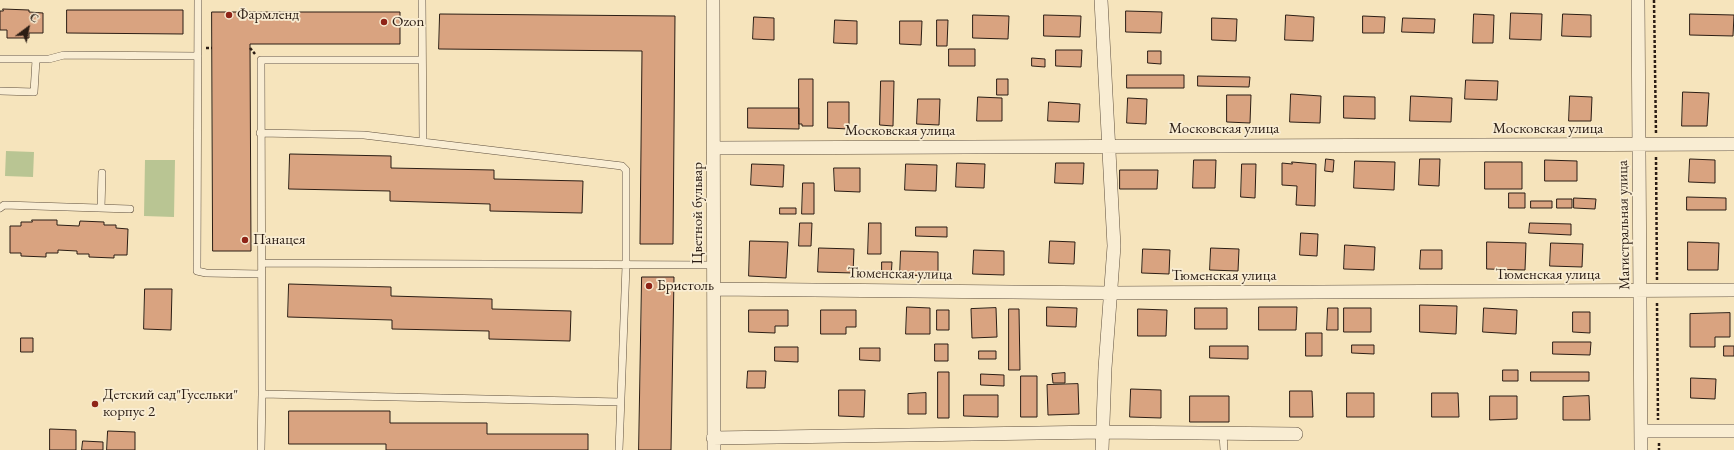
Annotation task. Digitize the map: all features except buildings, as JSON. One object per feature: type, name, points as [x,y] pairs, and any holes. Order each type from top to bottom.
[{"type":"street","name":"Цветной бульвар","points":[[713,0],[714,444]]},
{"type":"street","points":[[1101,0],[1114,246],[1105,368],[1102,450]]},
{"type":"street","name":"Магистральная улица","points":[[1638,0],[1641,450]]},
{"type":"street","name":"Московская улица","points":[[714,148],[1108,145],[1734,144]]},
{"type":"street","name":"Тюменская улица","points":[[714,289],[1111,293],[1734,290]]},
{"type":"street","points":[[1641,431],[1734,431]]},
{"type":"street","points":[[714,444],[1103,432],[1296,434]]},
{"type":"lane","points":[[198,0],[197,270],[206,273],[261,274]]},
{"type":"lane","points":[[422,0],[422,142]]},
{"type":"lane","points":[[0,59],[49,60],[64,55],[198,56]]},
{"type":"lane","points":[[0,91],[34,92],[36,60]]},
{"type":"lane","points":[[261,450],[261,60],[422,60]]},
{"type":"lane","points":[[260,133],[364,135],[622,166],[626,170],[626,266],[619,450]]},
{"type":"lane","points":[[101,208],[102,173]]},
{"type":"lane","points":[[0,208],[4,205],[130,209]]},
{"type":"lane","points":[[262,263],[626,266],[714,265]]},
{"type":"lane","points":[[262,394],[620,402]]},
{"type":"lane","points":[[1223,434],[1224,450]]},
{"type":"path","points":[[1654,0],[1659,450]]},
{"type":"green space","points":[[6,151],[34,152],[33,177],[5,176]]},
{"type":"green space","points":[[145,160],[175,160],[174,217],[144,216]]},
{"type":"place","name":"Фармленд","points":[[229,15]]},
{"type":"place","name":"Ozon","points":[[384,22]]},
{"type":"place","name":"Панацея","points":[[245,240]]},
{"type":"place","name":"Бристоль","points":[[649,286]]},
{"type":"place","name":"Детский сад\"Гусельки\" корпус 2","points":[[95,404]]}]
